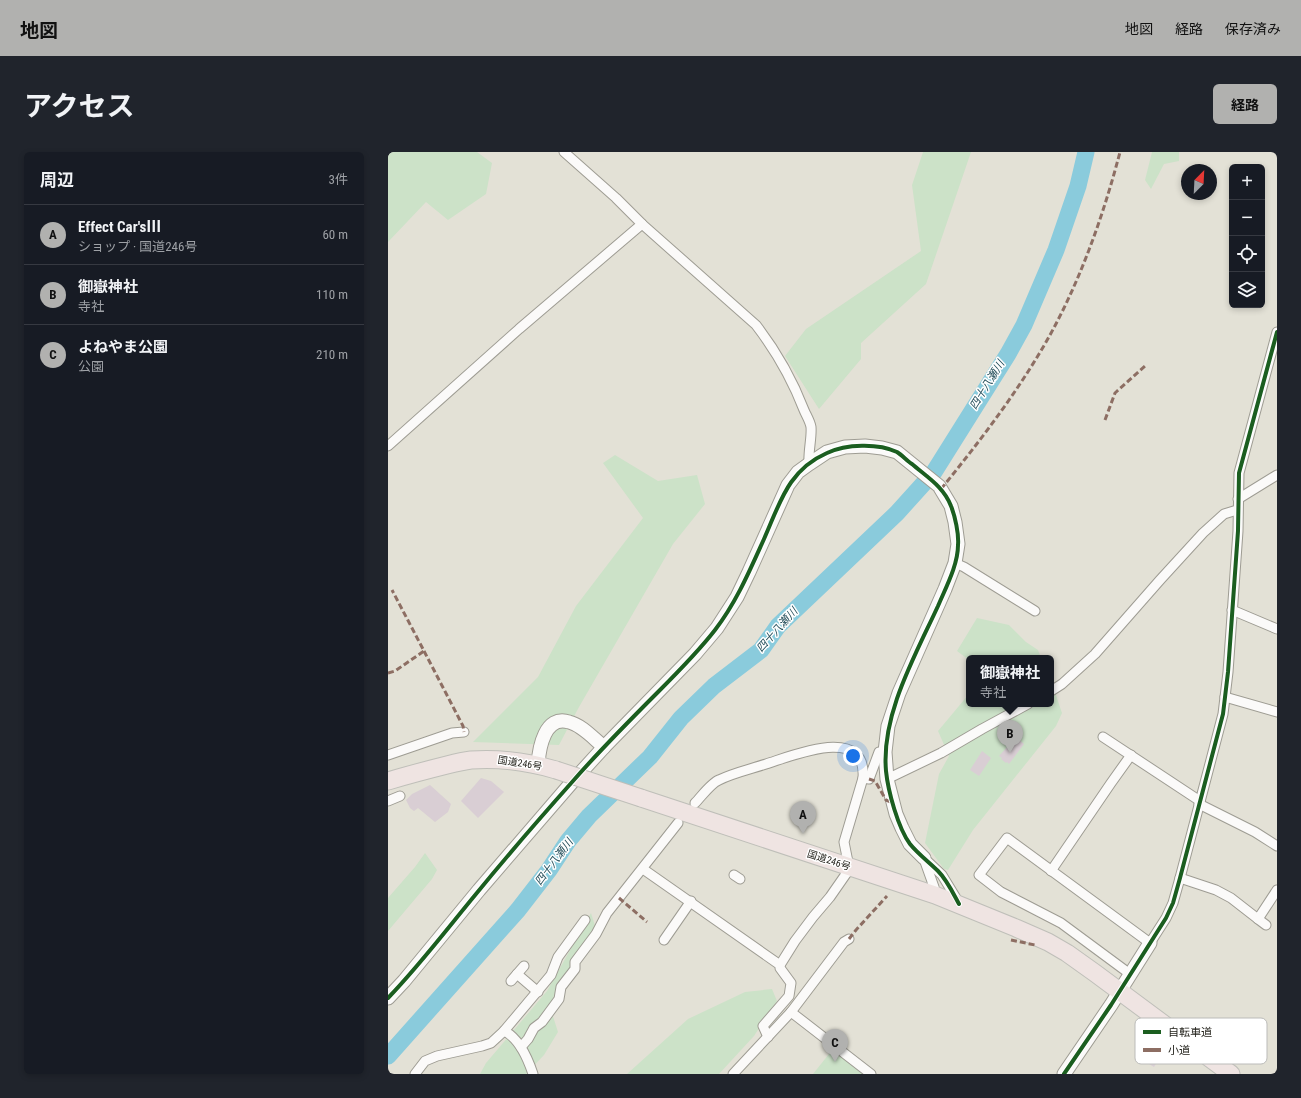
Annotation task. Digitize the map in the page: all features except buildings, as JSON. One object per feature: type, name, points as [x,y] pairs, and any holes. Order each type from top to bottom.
[{"type":"highway","name":"国道246号","points":[[388,781],[421,771],[470,760],[493,759],[538,765],[556,770],[959,904],[1048,942],[1078,961],[1154,1018]]},
{"type":"highway","name":"国道246号","points":[[1214,1064],[1224,1072]]},
{"type":"street","points":[[564,152],[616,198],[642,224],[756,325],[770,342],[797,392],[811,427],[808,452],[809,464]]},
{"type":"street","points":[[388,446],[450,389],[642,224]]},
{"type":"street","points":[[1064,1074],[1120,992],[1166,918],[1173,903],[1222,714],[1225,697],[1238,531],[1237,510],[1239,473],[1277,332]]},
{"type":"street","points":[[388,998],[404,981],[479,890],[604,747],[695,654],[717,628],[749,572],[788,485],[798,472],[827,452],[845,447],[865,446],[897,452],[939,486],[951,506],[955,522],[958,544],[955,563],[899,693],[888,726],[884,752],[887,779],[902,828],[910,844],[942,875],[959,904]]},
{"type":"street","points":[[1238,499],[1277,475]]},
{"type":"street","points":[[1054,689],[1062,684],[1095,654],[1203,533],[1224,514],[1237,510]]},
{"type":"street","points":[[955,563],[964,567],[1035,611]]},
{"type":"street","points":[[1232,610],[1277,628]]},
{"type":"street","points":[[1225,697],[1277,712]]},
{"type":"street","points":[[887,779],[941,753],[1022,707]]},
{"type":"street","points":[[538,765],[539,752],[544,736],[549,727],[556,722],[568,721],[580,728],[604,747]]},
{"type":"street","points":[[388,755],[452,733],[464,732]]},
{"type":"street","points":[[1103,737],[1200,803],[1255,832],[1277,846]]},
{"type":"street","points":[[695,803],[718,780],[813,749],[842,746],[852,751],[859,757],[864,768],[863,778],[844,842],[849,867],[830,897],[813,917],[780,965]]},
{"type":"street","points":[[863,778],[869,779],[880,752],[884,752]]},
{"type":"street","points":[[1051,871],[1131,755]]},
{"type":"street","points":[[388,801],[400,796]]},
{"type":"street","points":[[520,1047],[534,1028],[542,1022],[560,999],[561,988],[576,968],[575,962],[596,934],[607,914],[678,823]]},
{"type":"street","points":[[1130,974],[1061,923],[1001,892],[979,875],[1007,838],[1150,943]]},
{"type":"street","points":[[924,858],[934,887],[935,895]]},
{"type":"street","points":[[643,869],[691,901],[780,965],[780,968],[790,983],[789,996],[763,1026],[768,1037]]},
{"type":"street","points":[[1180,878],[1216,890],[1266,926]]},
{"type":"street","points":[[1258,919],[1277,890]]},
{"type":"street","points":[[664,940],[691,901]]},
{"type":"street","points":[[415,1074],[425,1061],[437,1056],[491,1043],[504,1031],[551,975],[558,957],[585,920]]},
{"type":"street","points":[[733,1074],[791,1012],[844,942],[849,939]]},
{"type":"street","points":[[524,966],[514,977],[538,992]]},
{"type":"street","points":[[791,1012],[871,1074]]},
{"type":"street","points":[[504,1031],[509,1033],[520,1047],[529,1061],[533,1074]]},
{"type":"green space","points":[[388,152],[477,152],[492,163],[486,194],[448,220],[426,202],[388,242]]},
{"type":"green space","points":[[923,152],[971,152],[926,284],[861,343],[861,359],[819,409],[785,356],[806,329],[921,251],[912,185]]},
{"type":"green space","points":[[1152,152],[1179,152],[1179,161],[1164,164],[1151,189],[1145,180]]},
{"type":"green space","points":[[615,455],[658,481],[697,475],[705,504],[673,544],[579,707],[559,745],[473,742],[538,677],[576,606],[643,518],[603,463]]},
{"type":"green space","points":[[977,618],[1009,625],[1026,642],[1038,650],[1040,655],[966,655],[966,658],[957,651]]},
{"type":"green space","points":[[1054,689],[1062,713],[1056,726],[973,830],[948,870],[944,869],[925,843],[939,774],[949,756],[938,731],[966,698],[966,707],[1054,707]]},
{"type":"green space","points":[[425,853],[437,870],[432,879],[388,931],[388,898]]},
{"type":"green space","points":[[591,913],[596,929],[557,988],[550,1007],[558,1032],[544,1055],[526,1074],[480,1074],[486,1063],[547,991]]},
{"type":"green space","points":[[772,989],[777,1001],[754,1036],[719,1074],[627,1074],[688,1019],[745,992]]},
{"type":"green space","points":[[833,1049],[863,1074],[813,1074]]},
{"type":"waterway","name":"四十八瀬川","points":[[388,1056],[518,910],[549,870],[568,841],[589,816],[650,757],[681,718],[714,686],[761,650],[778,626],[897,513],[934,472],[1008,354],[1024,325],[1056,250],[1078,186],[1086,152]]},
{"type":"marked path","points":[[941,489],[980,440],[1028,372],[1052,331],[1065,306],[1087,256],[1105,204],[1120,152]]},
{"type":"marked path","points":[[1105,420],[1115,393],[1145,366]]},
{"type":"marked path","points":[[388,673],[395,671],[424,651],[392,590]]},
{"type":"marked path","points":[[424,651],[463,726],[464,732]]},
{"type":"marked path","points":[[869,779],[875,781],[886,800],[893,803]]},
{"type":"marked path","points":[[849,939],[887,896]]},
{"type":"marked path","points":[[619,898],[647,922]]},
{"type":"marked path","points":[[1011,940],[1035,945]]},
{"type":"cycle path","points":[[1064,1074],[1111,1005],[1166,918],[1173,903],[1223,714],[1228,672],[1238,531],[1239,473],[1277,332]]},
{"type":"cycle path","points":[[388,998],[422,960],[512,851],[583,769],[688,662],[723,620],[742,586],[781,500],[794,478],[814,460],[835,450],[852,446],[881,447],[897,452],[940,488],[948,499],[955,520],[958,541],[954,568],[910,665],[894,707],[886,750],[886,771],[894,809],[901,829],[913,848],[941,875],[950,887],[959,904]]},
{"type":"place","name":"御嶽神社","points":[[1010,753]]},
{"type":"place","name":"Effect Car'sⅢ","points":[[803,834]]},
{"type":"place","name":"よねやま公園","points":[[835,1062]]}]
